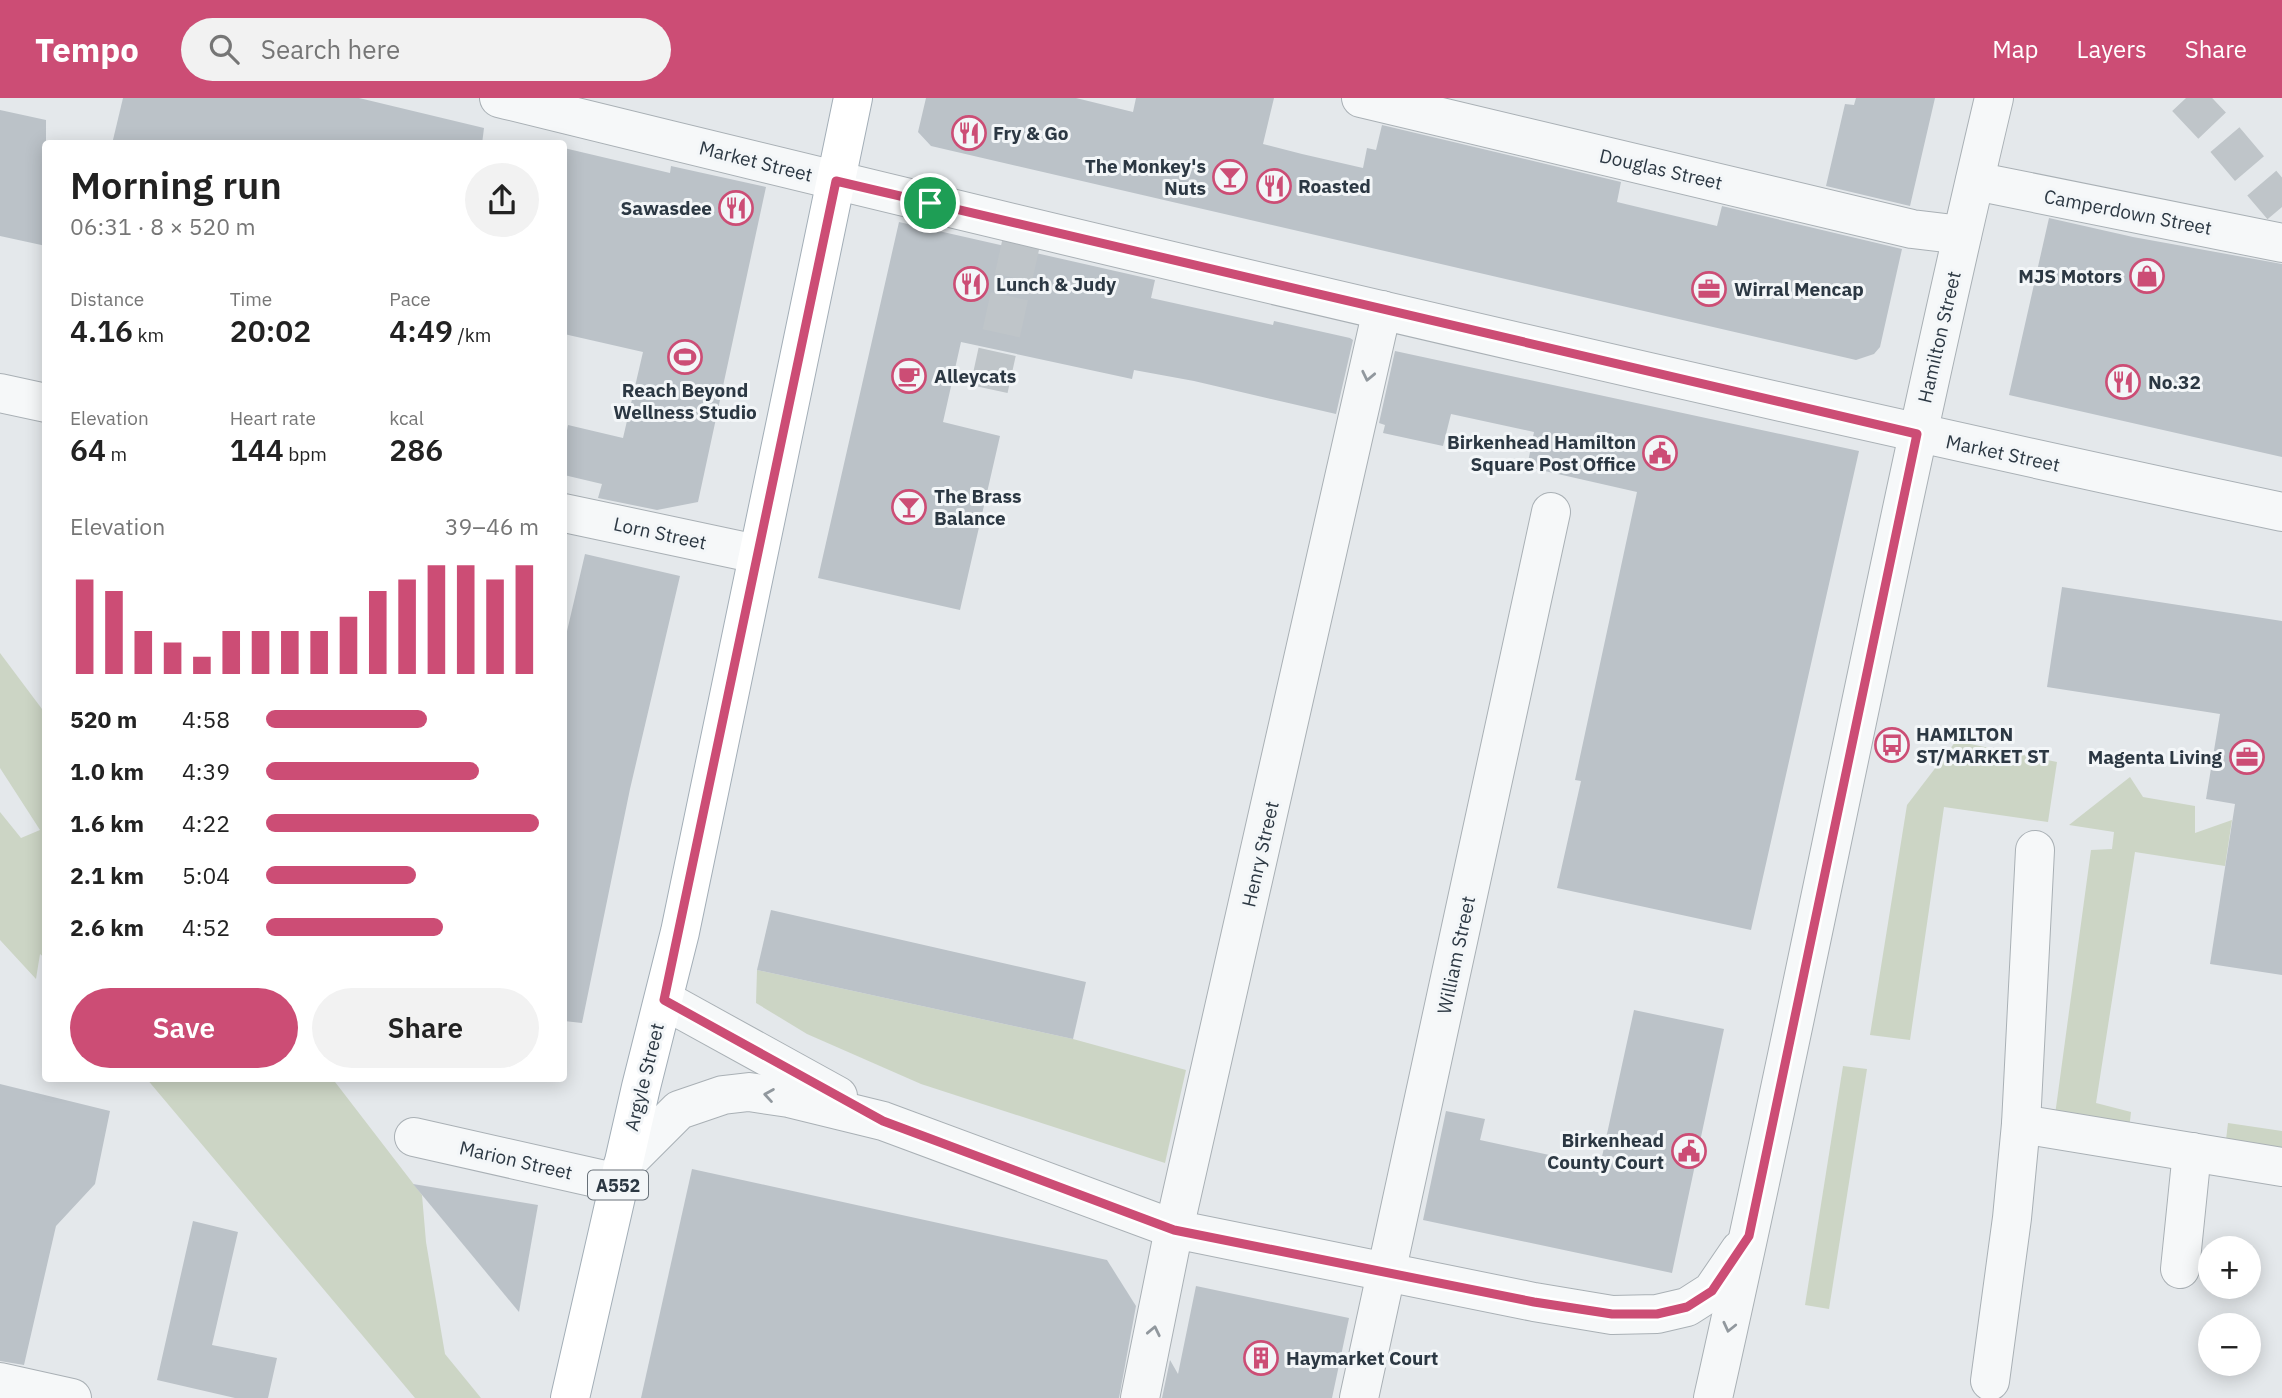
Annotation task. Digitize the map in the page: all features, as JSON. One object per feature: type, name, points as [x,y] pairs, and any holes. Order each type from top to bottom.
[{"type":"main road","name":"Argyle Street","points":[[573,1385],[620,1175],[664,1000],[853,98]]},
{"type":"street","name":"Market Street","points":[[499,98],[1382,310],[1917,434],[2282,512]]},
{"type":"street","name":"Douglas Street","points":[[1361,98],[1912,229],[1962,235]]},
{"type":"street","name":"Hamilton Street","points":[[1713,1398],[1917,434],[1994,98]]},
{"type":"street","name":"Camperdown Street","points":[[1975,181],[2282,243]]},
{"type":"street","name":"Henry Street","points":[[1140,1398],[1174,1230],[1382,310]]},
{"type":"street","points":[[0,393],[42,402]]},
{"type":"street","name":"William Street","points":[[1359,1398],[1551,512]]},
{"type":"street","name":"Lorn Street","points":[[567,514],[757,554]]},
{"type":"street","points":[[1990,1381],[2012,1218],[2021,1124],[2035,849]]},
{"type":"street","points":[[664,1000],[883,1121]]},
{"type":"street","points":[[620,1175],[679,1110],[723,1095],[749,1092],[789,1098],[883,1121],[1174,1230],[1612,1314],[1657,1314],[1687,1307],[1712,1291],[1749,1236]]},
{"type":"street","points":[[2021,1124],[2282,1167]]},
{"type":"street","name":"Marion Street","points":[[414,1137],[620,1175]]},
{"type":"street","points":[[2180,1269],[2192,1152]]},
{"type":"street","points":[[0,1382],[72,1398]]},
{"type":"green space","points":[[0,653],[42,709],[42,956],[40,954],[36,979],[0,940],[0,812],[21,838],[40,830],[0,768]]},
{"type":"green space","points":[[1956,741],[2057,762],[2048,822],[1944,807],[1910,1040],[1870,1035],[1907,805]]},
{"type":"green space","points":[[2130,777],[2143,797],[2195,806],[2195,833],[2232,820],[2225,866],[2135,852],[2096,1103],[2131,1112],[2127,1147],[2052,1137],[2091,850],[2112,849],[2114,832],[2069,825]]},
{"type":"green space","points":[[757,970],[1073,1039],[1186,1070],[1165,1163],[921,1084],[807,1034],[756,1003]]},
{"type":"green space","points":[[1843,1066],[1867,1069],[1829,1309],[1805,1305]]},
{"type":"green space","points":[[149,1082],[335,1082],[422,1195],[426,1242],[445,1354],[481,1398],[415,1398]]},
{"type":"green space","points":[[2228,1123],[2282,1131],[2282,1165],[2224,1156]]},
{"type":"building","points":[[123,98],[359,98],[484,128],[482,140],[113,140]]},
{"type":"building","points":[[926,98],[1076,98],[1133,112],[1136,98],[1274,98],[1263,144],[1302,154],[1363,168],[1367,148],[1376,150],[1382,125],[1621,182],[1617,202],[1717,226],[1722,206],[1902,249],[1880,347],[1874,354],[1856,360],[931,146],[918,132]]},
{"type":"building","points":[[1856,98],[1935,98],[1910,206],[1826,186],[1845,104],[1854,105]]},
{"type":"building","points":[[0,110],[46,120],[46,140],[42,140],[42,245],[0,236]]},
{"type":"building","points":[[567,149],[670,173],[671,166],[766,187],[698,502],[657,510],[598,498],[602,484],[567,476],[568,425],[623,438],[643,352],[567,335]]},
{"type":"building","points":[[2049,218],[2133,237],[2282,264],[2282,457],[2009,395]]},
{"type":"building","points":[[899,222],[1155,280],[1151,298],[1273,325],[1274,321],[1350,338],[1353,340],[1336,414],[1194,381],[1134,370],[1132,379],[961,342],[943,422],[1000,436],[960,610],[818,578]]},
{"type":"building","points":[[1395,351],[1859,451],[1751,930],[1557,888],[1581,781],[1575,780],[1637,492],[1527,467],[1534,432],[1451,414],[1443,446],[1383,433],[1385,425],[1379,423]]},
{"type":"building","points":[[585,554],[680,576],[630,789],[582,1023],[567,1021],[567,631]]},
{"type":"building","name":"Magenta Living","points":[[2062,587],[2282,621],[2282,975],[2210,964],[2235,804],[2206,799],[2220,714],[2047,687]]},
{"type":"building","points":[[771,910],[1086,982],[1073,1039],[757,970]]},
{"type":"building","points":[[1634,1010],[1724,1029],[1672,1273],[1423,1220],[1446,1111],[1485,1119],[1480,1140],[1600,1166]]},
{"type":"building","points":[[0,1084],[110,1111],[95,1184],[56,1226],[24,1365],[0,1361]]},
{"type":"building","points":[[692,1169],[1107,1260],[1136,1306],[1119,1398],[641,1398]]},
{"type":"building","points":[[413,1184],[538,1205],[519,1312]]},
{"type":"building","points":[[193,1221],[238,1232],[212,1345],[277,1358],[268,1398],[235,1398],[157,1380]]},
{"type":"building","name":"Haymarket Court","points":[[1196,1286],[1349,1318],[1332,1398],[1162,1398],[1170,1360],[1178,1374]]},
{"type":"tunnel","points":[[2186,98],[2282,207]]},
{"type":"tunnel","points":[[989,389],[1025,225]]},
{"type":"place","name":"Fry & Go","points":[[969,133]]},
{"type":"place","name":"The Monkey's Nuts","points":[[1230,177]]},
{"type":"place","name":"Roasted","points":[[1274,186]]},
{"type":"place","name":"Sawasdee","points":[[736,208]]},
{"type":"place","name":"MJS Motors","points":[[2147,276]]},
{"type":"place","name":"Lunch & Judy","points":[[971,284]]},
{"type":"place","name":"Wirral Mencap","points":[[1709,289]]},
{"type":"place","name":"Reach Beyond Wellness Studio","points":[[685,357]]},
{"type":"place","name":"Alleycats","points":[[909,376]]},
{"type":"place","name":"No.32","points":[[2123,382]]},
{"type":"place","name":"Birkenhead Hamilton Square Post Office","points":[[1660,453]]},
{"type":"place","name":"The Brass Balance","points":[[909,507]]},
{"type":"place","name":"HAMILTON ST/MARKET ST","points":[[1892,745]]},
{"type":"place","name":"Magenta Living","points":[[2247,757]]},
{"type":"place","name":"Birkenhead County Court","points":[[1689,1151]]},
{"type":"place","name":"Haymarket Court","points":[[1261,1358]]},
{"type":"route","points":[[836,181],[930,203],[1917,434],[1749,1236],[1712,1291],[1687,1307],[1657,1314],[1612,1314],[1534,1302],[1174,1230],[883,1121],[664,1000],[836,181]]}]
